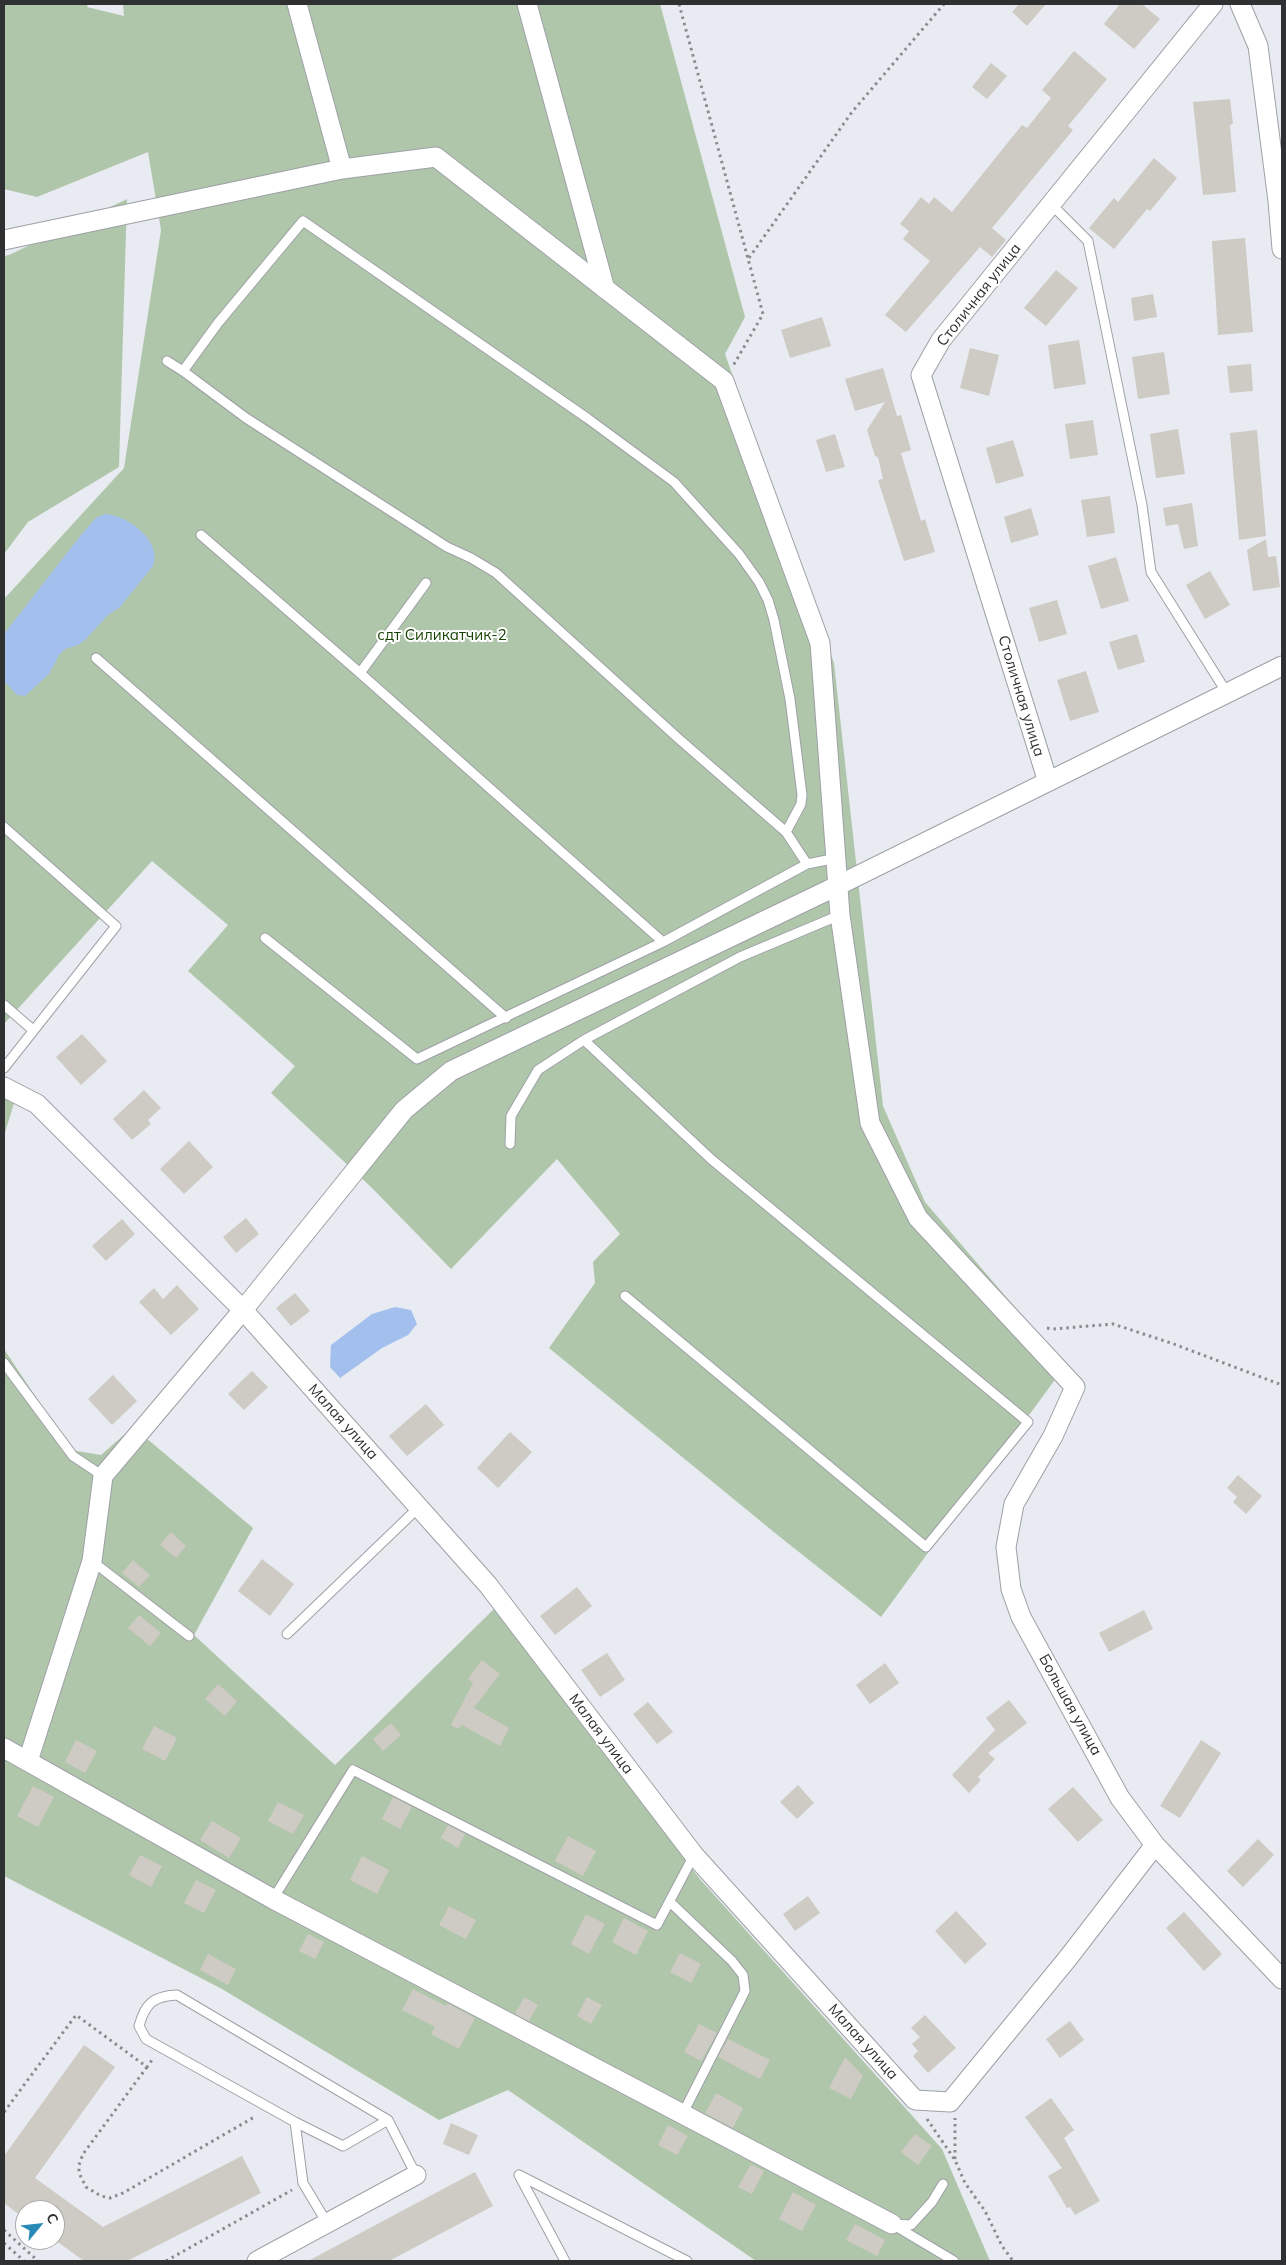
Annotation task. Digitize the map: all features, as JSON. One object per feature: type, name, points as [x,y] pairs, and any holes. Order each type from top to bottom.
[{"type":"street","points":[[296,4],[342,169]]},
{"type":"street","points":[[527,4],[605,289]]},
{"type":"street","name":"Столичная улица","points":[[1048,782],[921,375],[942,340],[1214,4]]},
{"type":"street","points":[[1240,4],[1258,46],[1278,201],[1282,249]]},
{"type":"street","points":[[4,240],[342,169],[436,157],[724,381],[820,643],[840,915]]},
{"type":"street","points":[[28,1761],[92,1560],[103,1476],[243,1310],[404,1110],[451,1071],[839,885],[1282,666]]},
{"type":"street","name":"Большая улица","points":[[840,915],[870,1123],[918,1218],[1075,1387],[1053,1436],[1014,1504],[1006,1547],[1011,1589],[1021,1617],[1120,1798],[1155,1845],[1282,1979]]},
{"type":"street","name":"Малая улица","points":[[4,1087],[36,1104],[243,1310],[488,1585],[694,1855],[915,2100]]},
{"type":"street","points":[[4,1748],[273,1899],[892,2224]]},
{"type":"street","points":[[915,2100],[950,2102],[1068,1958],[1155,1845]]},
{"type":"street","points":[[257,2261],[416,2174]]},
{"type":"lane","points":[[1051,204],[1088,241],[1142,505],[1151,572],[1227,693]]},
{"type":"lane","points":[[183,371],[218,323],[303,221],[587,418],[674,482],[739,554],[768,600],[790,699],[802,795],[801,804],[786,832]]},
{"type":"lane","points":[[167,361],[254,424],[447,548],[471,558],[496,573],[678,739],[786,832],[808,864]]},
{"type":"lane","points":[[201,535],[360,672],[663,942]]},
{"type":"lane","points":[[360,672],[426,582]]},
{"type":"lane","points":[[96,658],[506,1018]]},
{"type":"lane","points":[[4,827],[116,926],[4,1068]]},
{"type":"lane","points":[[265,938],[417,1059],[663,942],[808,864],[837,858]]},
{"type":"lane","points":[[510,1144],[511,1116],[538,1070],[584,1040],[740,957],[840,915]]},
{"type":"lane","points":[[4,1004],[33,1030]]},
{"type":"lane","points":[[584,1040],[711,1159],[1028,1422],[926,1546],[625,1296]]},
{"type":"lane","points":[[4,1363],[73,1456],[103,1476]]},
{"type":"lane","points":[[287,1634],[418,1507]]},
{"type":"lane","points":[[92,1560],[189,1636]]},
{"type":"lane","points":[[273,1899],[353,1770],[658,1925],[694,1855]]},
{"type":"lane","points":[[670,1902],[732,1961],[743,1975],[745,1991],[682,2115]]},
{"type":"lane","points":[[388,2120],[343,2146],[269,2108],[146,2039],[139,2026],[143,2012],[152,2001],[164,1996],[177,1995],[388,2120],[416,2174]]},
{"type":"lane","points":[[295,2122],[303,2183],[327,2223]]},
{"type":"lane","points":[[565,2261],[519,2175],[688,2261]]},
{"type":"lane","points":[[892,2224],[911,2225],[932,2202],[943,2184]]},
{"type":"lane","points":[[892,2224],[954,2261]]},
{"type":"path","points":[[679,4],[763,314],[724,381]]},
{"type":"path","points":[[748,259],[852,112],[944,4]]},
{"type":"path","points":[[1045,1327],[1053,1329],[1113,1324],[1171,1343],[1282,1385]]},
{"type":"path","points":[[4,2112],[76,2015],[146,2068]]},
{"type":"path","points":[[161,2048],[83,2154],[79,2166],[82,2180],[86,2187],[101,2196],[110,2198],[123,2194],[269,2108]]},
{"type":"path","points":[[915,2100],[955,2160],[965,2183],[985,2211],[1002,2246],[1013,2261]]},
{"type":"path","points":[[950,2102],[956,2110],[955,2160]]},
{"type":"path","points":[[166,2261],[303,2183]]},
{"type":"path","points":[[4,2230],[38,2261]]},
{"type":"path","points":[[4,2243],[24,2261]]},
{"type":"green space","name":"сдт Силикатчик-2","points":[[4,4],[88,4],[87,7],[124,16],[123,4],[660,4],[745,317],[725,354],[834,663],[883,1106],[925,1202],[1065,1366],[881,1617],[549,1348],[595,1283],[593,1262],[620,1234],[557,1159],[451,1269],[372,1188],[271,1093],[295,1066],[188,971],[228,925],[152,861],[4,1024],[4,599],[124,468],[161,230],[148,152],[37,197],[4,189]]},
{"type":"green space","points":[[127,199],[119,467],[28,522],[4,554],[4,256]]},
{"type":"green space","points":[[4,1097],[14,1103],[4,1136]]},
{"type":"green space","points":[[4,1349],[71,1450],[101,1455],[133,1427],[253,1528],[194,1635],[335,1765],[495,1608],[699,1878],[942,2149],[990,2261],[756,2261],[508,2090],[439,2120],[222,1989],[4,1876]]},
{"type":"water","points":[[105,514],[123,519],[141,531],[153,547],[155,557],[153,566],[120,607],[108,615],[85,640],[78,645],[65,649],[59,655],[49,674],[25,696],[17,695],[4,681],[4,634],[81,535],[96,518]]},
{"type":"water","points":[[395,1307],[411,1310],[417,1324],[408,1335],[382,1348],[340,1378],[330,1367],[331,1345],[372,1314]]},
{"type":"building","points":[[1019,4],[1046,4],[1027,26],[1012,12]]},
{"type":"building","points":[[1120,4],[1142,4],[1160,19],[1134,49],[1104,24]]},
{"type":"building","points":[[1074,51],[1107,79],[1068,126],[1073,130],[992,228],[1006,240],[992,257],[980,247],[906,332],[885,315],[930,261],[903,239],[909,231],[900,224],[921,197],[929,204],[934,197],[952,212],[1022,125],[1027,128],[1051,98],[1042,90]]},
{"type":"building","points":[[991,63],[1007,76],[987,99],[972,87]]},
{"type":"building","points":[[1230,99],[1233,124],[1230,125],[1236,192],[1203,195],[1193,102]]},
{"type":"building","points":[[1154,158],[1177,178],[1150,211],[1147,209],[1114,249],[1089,228],[1114,198],[1118,202]]},
{"type":"building","points":[[1245,238],[1253,332],[1218,335],[1212,241]]},
{"type":"building","points":[[1056,270],[1078,288],[1046,326],[1024,308]]},
{"type":"building","points":[[1153,294],[1157,317],[1134,321],[1131,298]]},
{"type":"building","points":[[822,317],[831,346],[790,358],[781,330]]},
{"type":"building","points":[[1079,340],[1086,384],[1054,389],[1048,345]]},
{"type":"building","points":[[970,348],[999,355],[989,396],[960,388]]},
{"type":"building","points":[[1164,352],[1170,394],[1138,399],[1132,357]]},
{"type":"building","points":[[1251,364],[1253,391],[1230,393],[1227,366]]},
{"type":"building","points":[[883,368],[897,416],[901,415],[911,450],[901,453],[921,521],[925,519],[935,552],[904,561],[878,480],[883,479],[878,457],[875,456],[867,430],[885,402],[855,411],[845,379]]},
{"type":"building","points":[[1093,420],[1098,455],[1070,459],[1065,424]]},
{"type":"building","points":[[1178,429],[1185,474],[1156,478],[1150,434]]},
{"type":"building","points":[[1257,430],[1266,536],[1239,540],[1230,433]]},
{"type":"building","points":[[835,434],[845,467],[826,472],[816,440]]},
{"type":"building","points":[[1013,440],[1024,476],[996,484],[986,448]]},
{"type":"building","points":[[1110,496],[1115,533],[1087,537],[1081,500]]},
{"type":"building","points":[[1192,503],[1198,546],[1184,549],[1178,524],[1166,526],[1163,508]]},
{"type":"building","points":[[1031,508],[1039,535],[1011,543],[1004,517]]},
{"type":"building","points":[[1266,539],[1268,557],[1276,556],[1280,587],[1253,591],[1247,550]]},
{"type":"building","points":[[1116,557],[1129,601],[1101,609],[1088,566]]},
{"type":"building","points":[[1210,571],[1230,605],[1205,619],[1186,585]]},
{"type":"building","points":[[1057,600],[1067,634],[1039,642],[1029,608]]},
{"type":"building","points":[[1137,634],[1145,662],[1118,670],[1109,642]]},
{"type":"building","points":[[1086,671],[1099,712],[1070,721],[1057,680]]},
{"type":"building","points":[[82,1034],[107,1061],[81,1085],[56,1057]]},
{"type":"building","points":[[144,1090],[161,1108],[148,1120],[151,1124],[132,1140],[113,1119]]},
{"type":"building","points":[[189,1141],[213,1167],[184,1194],[160,1169]]},
{"type":"building","points":[[246,1218],[259,1234],[236,1253],[223,1237]]},
{"type":"building","points":[[122,1219],[135,1234],[106,1261],[92,1246]]},
{"type":"building","points":[[177,1285],[199,1309],[171,1335],[139,1302],[154,1288],[163,1299]]},
{"type":"building","points":[[295,1293],[310,1311],[291,1326],[276,1308]]},
{"type":"building","points":[[252,1371],[268,1387],[244,1410],[228,1394]]},
{"type":"building","points":[[113,1375],[137,1401],[112,1425],[88,1399]]},
{"type":"building","points":[[426,1404],[444,1425],[407,1456],[389,1436]]},
{"type":"building","points":[[510,1432],[532,1452],[498,1488],[477,1468]]},
{"type":"building","points":[[1238,1475],[1262,1496],[1246,1514],[1233,1502],[1237,1497],[1227,1488]]},
{"type":"building","points":[[171,1532],[186,1546],[176,1558],[160,1545]]},
{"type":"building","points":[[262,1559],[294,1584],[270,1616],[238,1591]]},
{"type":"building","points":[[133,1560],[150,1575],[139,1587],[122,1573]]},
{"type":"building","points":[[577,1587],[592,1606],[555,1635],[540,1616]]},
{"type":"building","points":[[1144,1610],[1153,1629],[1109,1652],[1099,1633]]},
{"type":"building","points":[[139,1615],[161,1633],[150,1646],[128,1628]]},
{"type":"building","points":[[607,1653],[625,1680],[600,1697],[581,1670]]},
{"type":"building","points":[[482,1660],[500,1674],[474,1708],[509,1728],[500,1746],[462,1725],[458,1729],[451,1725],[473,1683],[468,1679]]},
{"type":"building","points":[[885,1663],[899,1683],[870,1704],[856,1685]]},
{"type":"building","points":[[218,1684],[237,1701],[225,1716],[205,1699]]},
{"type":"building","points":[[1009,1700],[1027,1723],[988,1753],[995,1759],[978,1777],[981,1780],[969,1793],[952,1775],[995,1730],[986,1718]]},
{"type":"building","points":[[648,1702],[673,1732],[657,1744],[633,1714]]},
{"type":"building","points":[[391,1723],[401,1735],[383,1751],[373,1739]]},
{"type":"building","points":[[154,1726],[177,1738],[165,1761],[142,1749]]},
{"type":"building","points":[[76,1740],[97,1751],[85,1773],[65,1762]]},
{"type":"building","points":[[1201,1740],[1221,1753],[1180,1818],[1160,1806]]},
{"type":"building","points":[[798,1785],[814,1803],[797,1819],[780,1802]]},
{"type":"building","points":[[33,1786],[54,1797],[38,1827],[17,1816]]},
{"type":"building","points":[[1073,1787],[1103,1820],[1078,1842],[1048,1809]]},
{"type":"building","points":[[393,1797],[412,1807],[400,1829],[382,1819]]},
{"type":"building","points":[[278,1802],[304,1815],[293,1834],[268,1821]]},
{"type":"building","points":[[212,1821],[241,1838],[229,1858],[200,1840]]},
{"type":"building","points":[[448,1825],[465,1834],[458,1848],[441,1838]]},
{"type":"building","points":[[568,1836],[596,1851],[583,1876],[555,1861]]},
{"type":"building","points":[[1258,1839],[1274,1855],[1243,1887],[1227,1871]]},
{"type":"building","points":[[140,1855],[162,1866],[151,1887],[129,1875]]},
{"type":"building","points":[[362,1856],[389,1870],[377,1894],[350,1880]]},
{"type":"building","points":[[196,1880],[216,1890],[204,1913],[184,1903]]},
{"type":"building","points":[[808,1896],[820,1913],[795,1931],[783,1914]]},
{"type":"building","points":[[449,1906],[476,1920],[466,1939],[439,1925]]},
{"type":"building","points":[[956,1911],[987,1944],[965,1964],[935,1931]]},
{"type":"building","points":[[1184,1912],[1222,1954],[1204,1971],[1166,1928]]},
{"type":"building","points":[[586,1914],[605,1924],[589,1954],[571,1944]]},
{"type":"building","points":[[624,1918],[648,1931],[636,1955],[612,1942]]},
{"type":"building","points":[[308,1934],[324,1942],[315,1959],[299,1951]]},
{"type":"building","points":[[680,1953],[701,1964],[691,1983],[670,1972]]},
{"type":"building","points":[[208,1954],[236,1969],[228,1985],[200,1970]]},
{"type":"building","points":[[413,1989],[446,2006],[447,2003],[475,2018],[459,2049],[431,2034],[435,2027],[402,2010]]},
{"type":"building","points":[[524,1997],[538,2005],[529,2021],[515,2014]]},
{"type":"building","points":[[587,1997],[602,2005],[591,2024],[577,2016]]},
{"type":"building","points":[[925,2015],[956,2048],[928,2073],[913,2056],[918,2051],[912,2044],[920,2037],[911,2028]]},
{"type":"building","points":[[1070,2021],[1084,2040],[1060,2058],[1046,2039]]},
{"type":"building","points":[[699,2024],[717,2033],[701,2061],[684,2052]]},
{"type":"building","points":[[728,2039],[770,2060],[760,2079],[718,2057]]},
{"type":"building","points":[[84,2045],[115,2067],[35,2178],[103,2227],[242,2156],[261,2193],[127,2261],[84,2261],[65,2247],[65,2200],[15,2200],[15,2211],[4,2203],[4,2156]]},
{"type":"building","points":[[845,2057],[863,2076],[851,2099],[829,2088]]},
{"type":"building","points":[[716,2093],[743,2108],[733,2128],[705,2113]]},
{"type":"building","points":[[1051,2098],[1074,2130],[1064,2138],[1100,2201],[1075,2215],[1070,2207],[1067,2208],[1048,2176],[1062,2168],[1025,2117]]},
{"type":"building","points":[[451,2123],[478,2135],[469,2155],[443,2144]]},
{"type":"building","points":[[668,2125],[688,2136],[677,2155],[658,2145]]},
{"type":"building","points":[[915,2134],[932,2146],[918,2165],[901,2152]]},
{"type":"building","points":[[751,2164],[764,2171],[752,2194],[738,2187]]},
{"type":"building","points":[[475,2172],[493,2206],[389,2261],[308,2261]]},
{"type":"building","points":[[793,2192],[816,2205],[802,2231],[779,2219]]},
{"type":"building","points":[[855,2224],[885,2240],[877,2256],[846,2240]]}]
